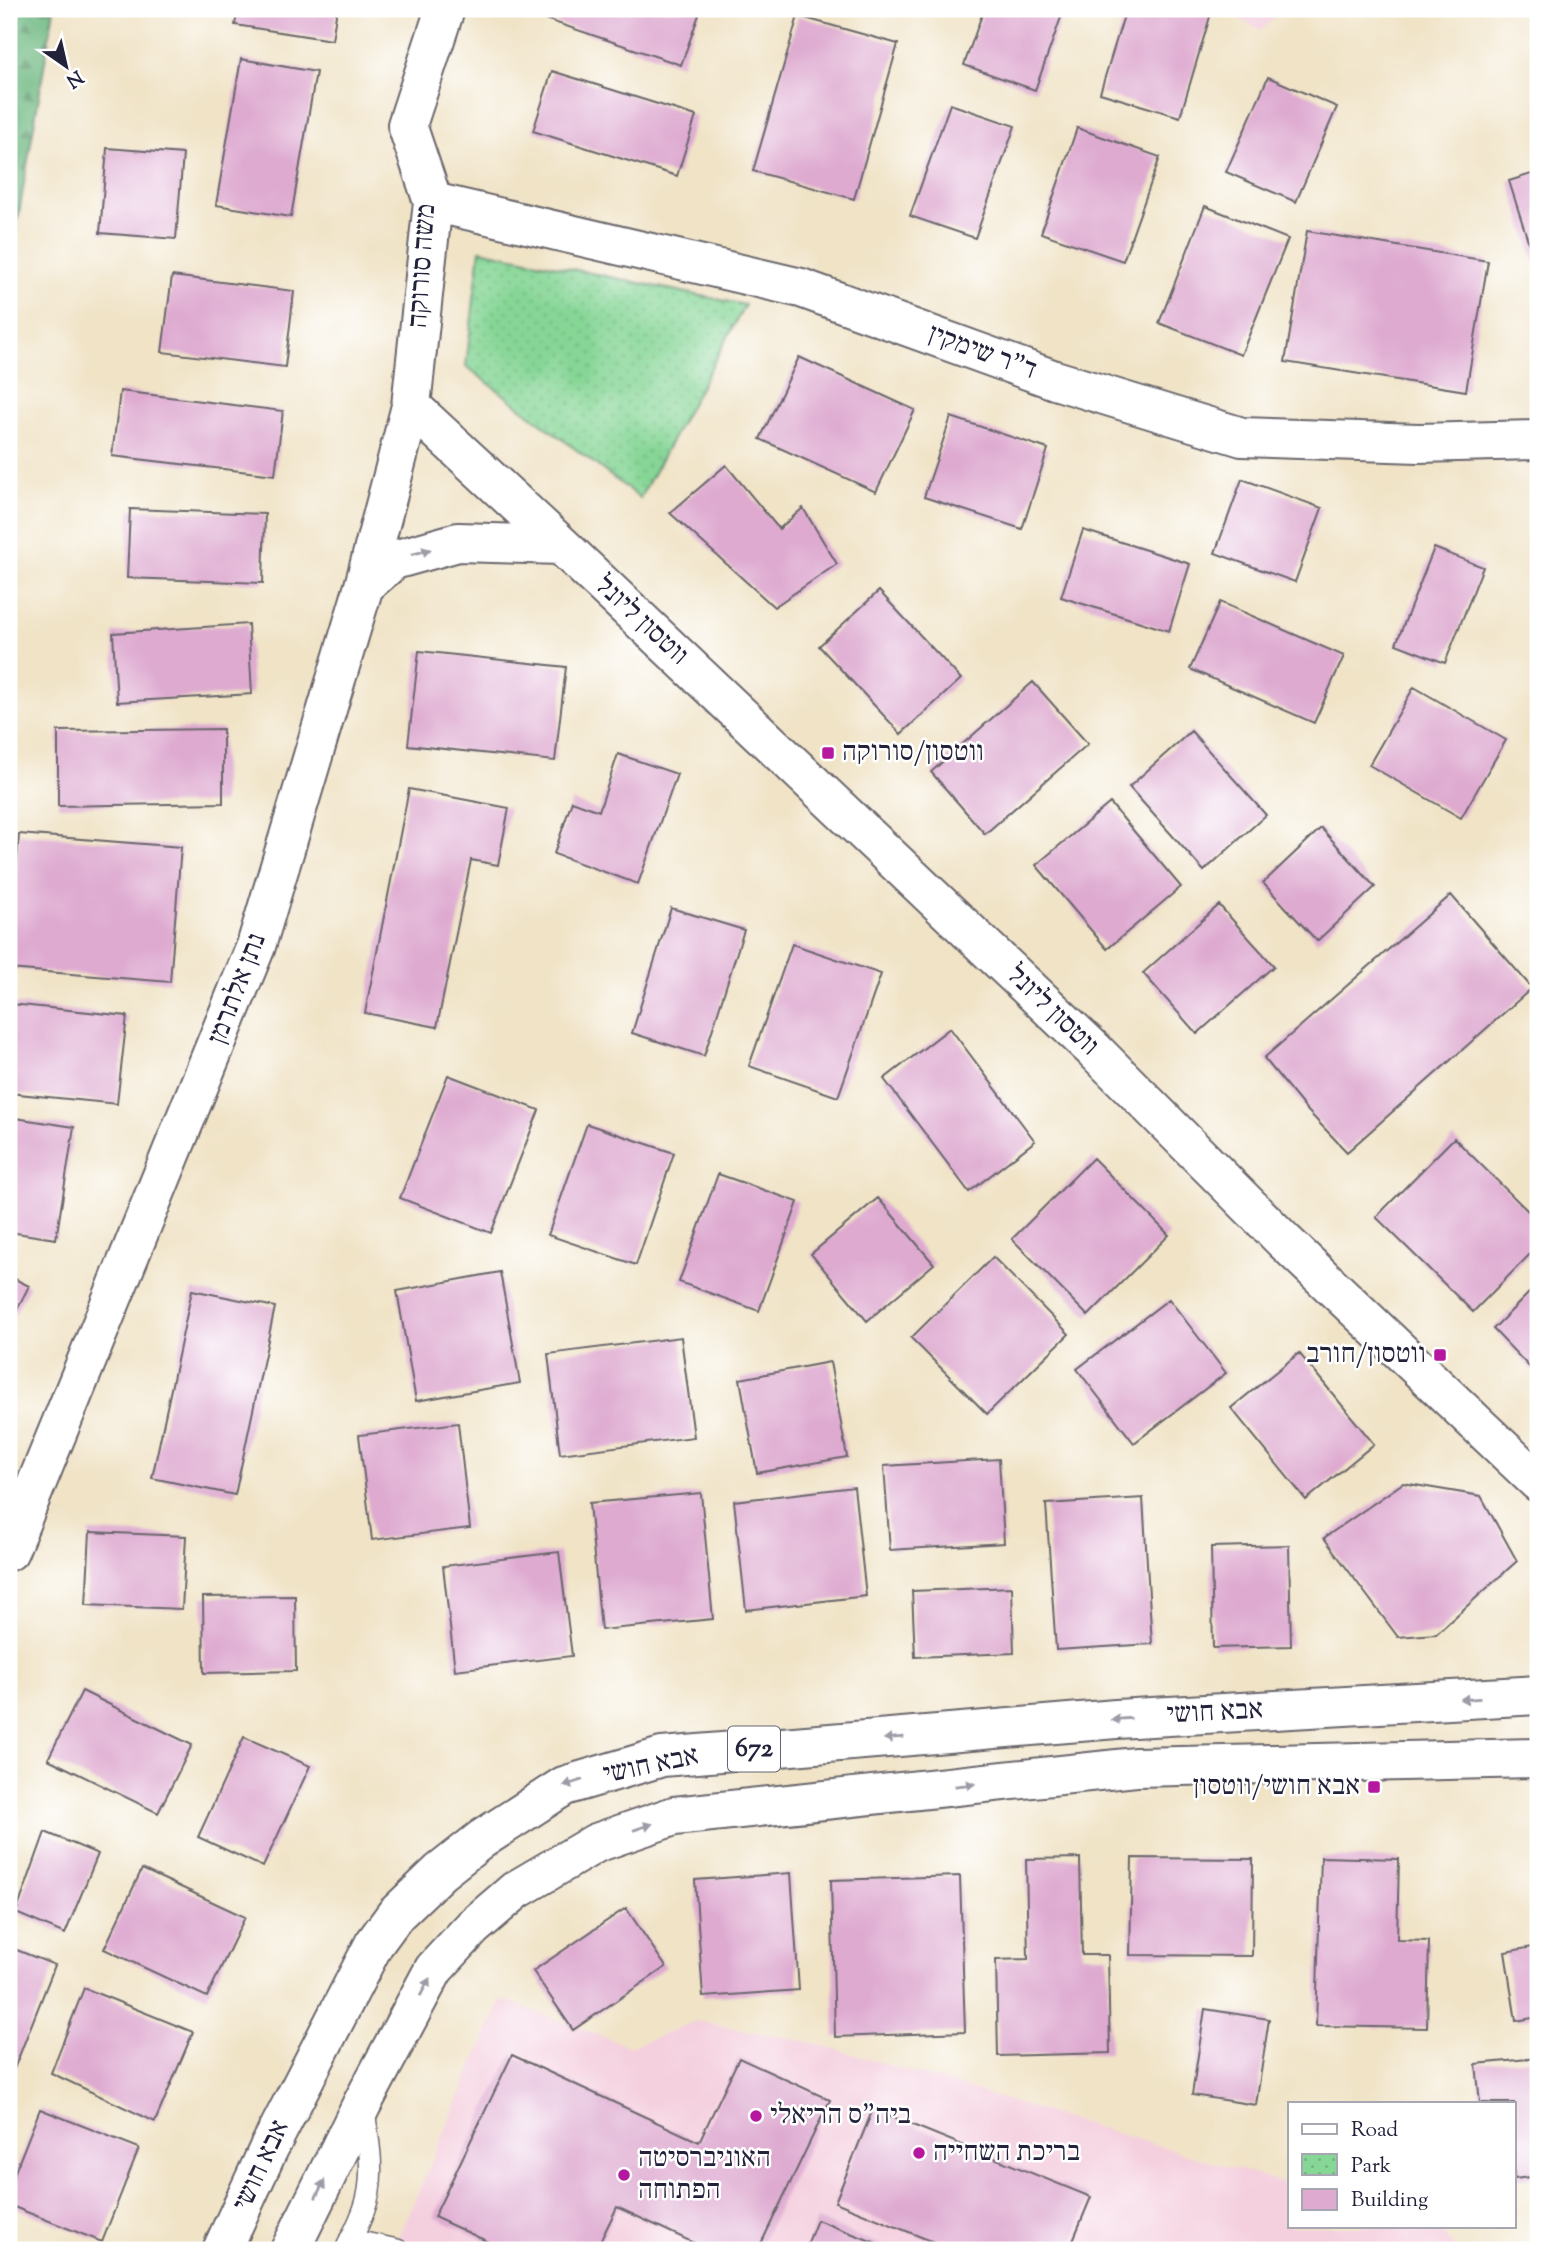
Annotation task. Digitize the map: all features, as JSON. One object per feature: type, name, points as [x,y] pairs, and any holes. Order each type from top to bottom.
[{"type":"street","name":"משה סורוקה","points":[[411,406],[433,202],[407,125],[445,9]]},
{"type":"street","name":"ד\"ר שימקין","points":[[433,202],[801,288],[1055,380],[1242,437],[1419,443],[1538,440]]},
{"type":"street","name":"ווטסון ליונל","points":[[411,406],[1094,1050],[1284,1241],[1538,1482]]},
{"type":"street","name":"נתן אלתרמן","points":[[9,1552],[257,946],[363,586],[411,406]]},
{"type":"street","points":[[363,586],[394,559],[458,542],[561,545]]},
{"type":"street","name":"אבא חושי","points":[[222,2250],[268,2150],[367,1956],[396,1914],[461,1855],[564,1786],[662,1757],[1116,1719],[1538,1695]]},
{"type":"street","name":"אבא חושי","points":[[290,2250],[362,2104],[434,1969],[473,1927],[516,1890],[596,1843],[674,1816],[1136,1767],[1538,1758]]},
{"type":"lane","points":[[362,2104],[369,2147],[370,2179],[367,2201],[348,2245],[397,2250]]},
{"type":"shaded area","points":[[1219,9],[1283,9],[1262,30]]},
{"type":"shaded area","name":"ביה\"ס הריאלי","points":[[502,1999],[631,2047],[696,2021],[815,2043],[1288,2184],[1288,2228],[1435,2228],[1439,2229],[1456,2250],[393,2250]]},
{"type":"green space","points":[[9,9],[54,9],[9,271]]},
{"type":"green space","points":[[480,250],[745,305],[640,498],[466,366]]},
{"type":"building","points":[[238,9],[337,9],[332,40],[235,25]]},
{"type":"building","points":[[532,9],[701,9],[681,65],[530,14]]},
{"type":"building","points":[[984,9],[1064,9],[1035,90],[964,65]]},
{"type":"building","points":[[1126,9],[1212,10],[1180,117],[1100,93]]},
{"type":"building","points":[[798,16],[898,44],[854,199],[753,171]]},
{"type":"building","points":[[241,59],[316,72],[291,217],[216,205]]},
{"type":"building","points":[[552,71],[696,116],[677,176],[533,131]]},
{"type":"building","points":[[1268,77],[1337,107],[1296,202],[1226,172]]},
{"type":"building","points":[[950,104],[1015,126],[975,238],[910,216]]},
{"type":"building","points":[[1077,128],[1160,157],[1123,261],[1041,233]]},
{"type":"building","points":[[107,148],[183,154],[176,239],[100,233]]},
{"type":"building","points":[[1538,172],[1538,272],[1509,181]]},
{"type":"building","points":[[1205,206],[1288,239],[1241,355],[1159,323]]},
{"type":"building","points":[[1307,231],[1488,261],[1466,391],[1285,362]]},
{"type":"building","points":[[172,276],[294,291],[285,367],[162,352]]},
{"type":"building","points":[[799,357],[915,410],[876,492],[760,439]]},
{"type":"building","points":[[120,391],[283,411],[275,475],[112,456]]},
{"type":"building","points":[[951,417],[1048,449],[1022,529],[924,497]]},
{"type":"building","points":[[726,465],[779,529],[803,508],[837,564],[774,607],[670,513]]},
{"type":"building","points":[[1242,479],[1322,508],[1295,582],[1215,553]]},
{"type":"building","points":[[130,509],[265,514],[263,583],[127,578]]},
{"type":"building","points":[[1083,530],[1190,564],[1169,631],[1061,597]]},
{"type":"building","points":[[1434,548],[1483,567],[1445,663],[1396,644]]},
{"type":"building","points":[[879,591],[961,679],[901,734],[819,646]]},
{"type":"building","points":[[1220,602],[1344,656],[1314,723],[1190,669]]},
{"type":"building","points":[[248,624],[252,694],[117,702],[113,633]]},
{"type":"building","points":[[419,651],[566,667],[555,761],[408,745]]},
{"type":"building","points":[[1033,682],[1088,744],[985,834],[931,772]]},
{"type":"building","points":[[1414,687],[1506,740],[1461,818],[1369,765]]},
{"type":"building","points":[[223,729],[223,803],[58,806],[58,731]]},
{"type":"building","points":[[1191,731],[1266,815],[1204,871],[1129,787]]},
{"type":"building","points":[[618,754],[677,774],[638,884],[554,854],[572,801],[599,811]]},
{"type":"building","points":[[409,789],[509,808],[498,865],[471,860],[437,1027],[365,1013]]},
{"type":"building","points":[[1110,803],[1181,887],[1107,949],[1036,865]]},
{"type":"building","points":[[1321,828],[1375,887],[1317,941],[1263,883]]},
{"type":"building","points":[[19,834],[181,847],[170,982],[9,969]]},
{"type":"building","points":[[1451,895],[1532,988],[1347,1152],[1305,1108],[1264,1058]]},
{"type":"building","points":[[1219,905],[1274,966],[1197,1034],[1143,973]]},
{"type":"building","points":[[671,908],[744,930],[704,1056],[632,1033]]},
{"type":"building","points":[[792,944],[881,974],[838,1097],[749,1066]]},
{"type":"building","points":[[11,1004],[127,1016],[117,1104],[9,1093]]},
{"type":"building","points":[[950,1028],[1035,1141],[969,1192],[884,1079]]},
{"type":"building","points":[[448,1075],[539,1110],[491,1233],[400,1198]]},
{"type":"building","points":[[9,1117],[74,1127],[56,1239],[9,1232]]},
{"type":"building","points":[[587,1124],[674,1153],[636,1265],[548,1235]]},
{"type":"building","points":[[1454,1138],[1538,1221],[1538,1246],[1473,1312],[1376,1217]]},
{"type":"building","points":[[1093,1158],[1169,1235],[1088,1316],[1012,1239]]},
{"type":"building","points":[[718,1174],[798,1202],[759,1311],[679,1282]]},
{"type":"building","points":[[878,1198],[934,1264],[867,1321],[811,1254]]},
{"type":"building","points":[[993,1257],[1069,1334],[987,1414],[911,1338]]},
{"type":"building","points":[[500,1272],[520,1383],[416,1401],[397,1291]]},
{"type":"building","points":[[9,1276],[29,1286],[9,1325]]},
{"type":"building","points":[[1538,1284],[1538,1376],[1493,1329]]},
{"type":"building","points":[[192,1290],[275,1307],[235,1495],[152,1478]]},
{"type":"building","points":[[1169,1299],[1226,1373],[1134,1443],[1077,1369]]},
{"type":"building","points":[[681,1337],[694,1437],[560,1454],[548,1354]]},
{"type":"building","points":[[1299,1353],[1374,1444],[1306,1500],[1231,1408]]},
{"type":"building","points":[[830,1362],[847,1457],[757,1473],[740,1379]]},
{"type":"building","points":[[458,1423],[470,1528],[372,1540],[359,1435]]},
{"type":"building","points":[[999,1459],[1004,1543],[890,1550],[884,1466]]},
{"type":"building","points":[[1403,1483],[1481,1496],[1517,1561],[1436,1634],[1398,1637],[1324,1538]]},
{"type":"building","points":[[854,1487],[866,1596],[746,1610],[734,1501]]},
{"type":"building","points":[[701,1493],[713,1619],[601,1630],[589,1503]]},
{"type":"building","points":[[1143,1498],[1152,1644],[1056,1650],[1046,1504]]},
{"type":"building","points":[[90,1532],[186,1536],[182,1609],[86,1605]]},
{"type":"building","points":[[1289,1545],[1291,1646],[1213,1648],[1211,1547]]},
{"type":"building","points":[[559,1552],[572,1656],[455,1670],[443,1566]]},
{"type":"building","points":[[1012,1587],[1014,1653],[915,1657],[912,1591]]},
{"type":"building","points":[[295,1596],[296,1671],[204,1673],[203,1597]]},
{"type":"building","points":[[82,1691],[192,1745],[158,1813],[48,1759]]},
{"type":"building","points":[[244,1737],[310,1766],[263,1867],[198,1837]]},
{"type":"building","points":[[45,1832],[98,1854],[65,1934],[16,1913]]},
{"type":"building","points":[[1321,1857],[1399,1859],[1397,1940],[1429,1941],[1427,2028],[1316,2026]]},
{"type":"building","points":[[1080,1858],[1082,1955],[1108,1955],[1110,2053],[998,2056],[996,1960],[1028,1959],[1026,1859]]},
{"type":"building","points":[[1132,1858],[1253,1859],[1252,1956],[1130,1955]]},
{"type":"building","points":[[142,1869],[245,1917],[207,1997],[104,1949]]},
{"type":"building","points":[[791,1873],[799,1990],[703,1997],[695,1880]]},
{"type":"building","points":[[960,1876],[965,2032],[835,2037],[831,1880]]},
{"type":"building","points":[[626,1908],[666,1967],[573,2030],[533,1971]]},
{"type":"building","points":[[1538,1946],[1538,2017],[1516,2021],[1505,1952]]},
{"type":"building","points":[[9,1947],[55,1965],[14,2069],[9,2067]]},
{"type":"building","points":[[84,1988],[193,2032],[155,2122],[51,2073]]},
{"type":"building","points":[[1205,2009],[1269,2019],[1256,2105],[1192,2095]]},
{"type":"building","name":"האוניברסיטה הפתוחה","points":[[512,2055],[699,2142],[739,2058],[830,2100],[758,2250],[709,2250],[617,2207],[596,2250],[506,2250],[434,2217]]},
{"type":"building","points":[[1538,2058],[1538,2176],[1516,2179],[1516,2102],[1480,2102],[1476,2064]]},
{"type":"building","points":[[40,2109],[139,2148],[102,2242],[9,2205],[9,2187]]},
{"type":"building","name":"בריכת השחייה","points":[[873,2109],[1091,2197],[1069,2250],[953,2250],[835,2202]]},
{"type":"building","points":[[817,2220],[894,2250],[805,2250]]},
{"type":"place","name":"ווטסון/סורוקה","points":[[828,753]]},
{"type":"place","name":"ווטסון/חורב","points":[[1440,1355]]},
{"type":"place","name":"אבא חושי/ווטסון","points":[[1374,1787]]},
{"type":"place","name":"ביה\"ס הריאלי","points":[[756,2116]]},
{"type":"place","name":"בריכת השחייה","points":[[919,2153]]},
{"type":"place","name":"האוניברסיטה הפתוחה","points":[[624,2175]]}]
